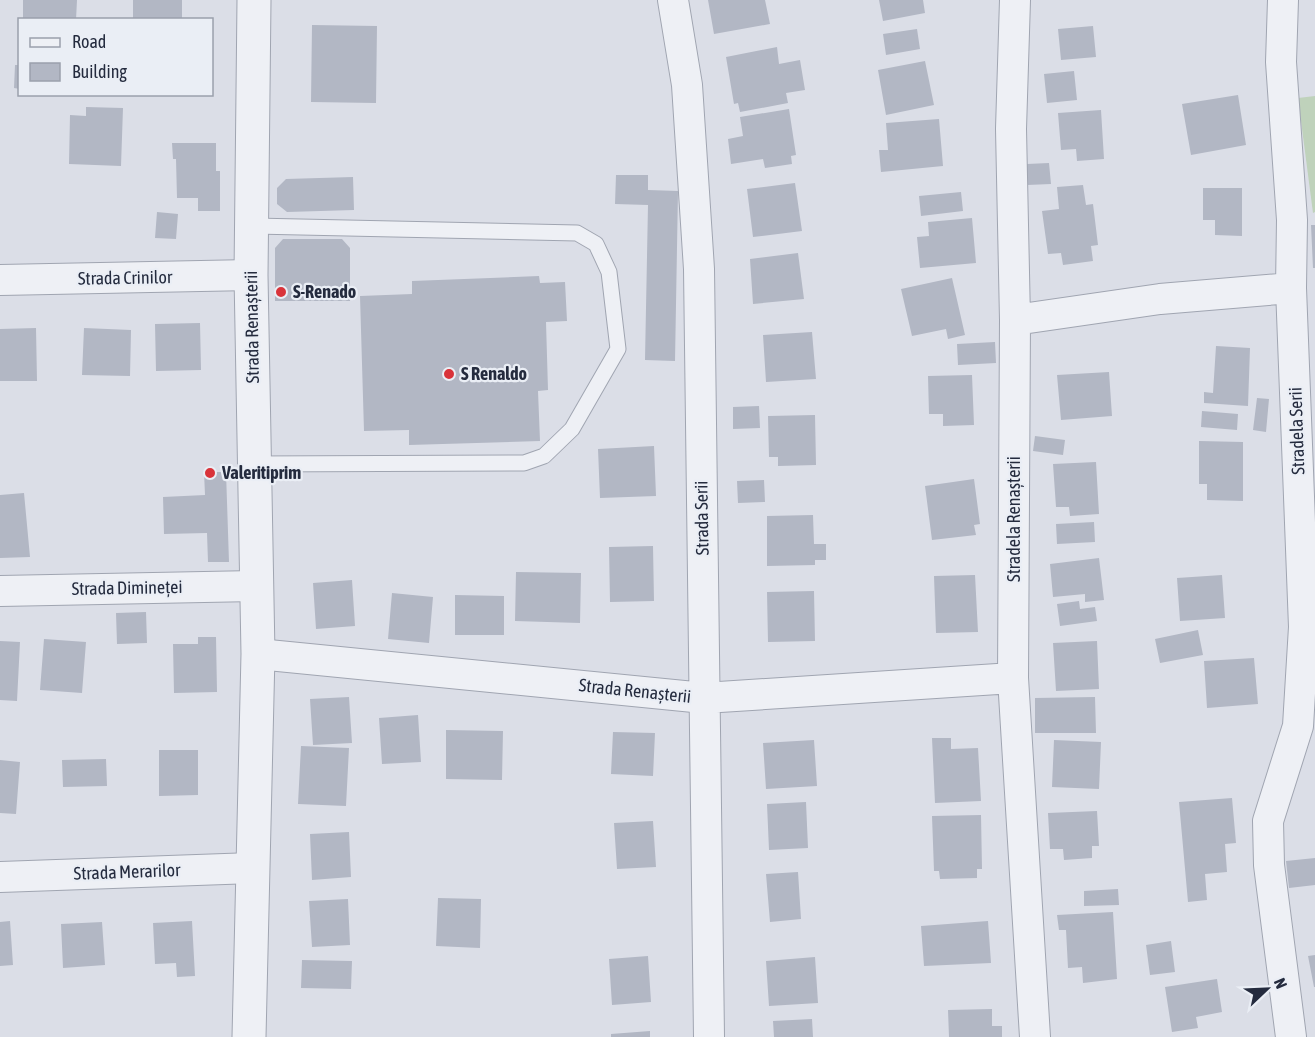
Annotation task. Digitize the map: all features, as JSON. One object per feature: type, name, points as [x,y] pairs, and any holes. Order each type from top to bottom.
[{"type":"street","name":"Strada Renașterii","points":[[249,1037],[258,654],[251,275],[254,0]]},
{"type":"street","name":"Strada Serii","points":[[673,0],[687,85],[699,269],[709,1037]]},
{"type":"street","name":"Stradela Renașterii","points":[[1015,0],[1011,129],[1015,320],[1013,678],[1040,1036]]},
{"type":"street","name":"Stradela Serii","points":[[1283,0],[1281,62],[1293,220],[1291,288],[1305,627],[1298,726],[1268,821],[1269,865],[1291,1037]]},
{"type":"street","points":[[1293,220],[1315,198]]},
{"type":"street","name":"Strada Crinilor","points":[[0,280],[251,275]]},
{"type":"street","points":[[1015,320],[1160,299],[1291,288]]},
{"type":"street","name":"Strada Dimineței","points":[[0,591],[255,586]]},
{"type":"street","name":"Strada Renașterii","points":[[258,654],[704,698],[1013,678]]},
{"type":"street","name":"Strada Merarilor","points":[[0,877],[253,868]]},
{"type":"lane","points":[[251,226],[577,233],[596,244],[609,272],[618,349],[572,429],[544,456],[524,464],[253,464]]},
{"type":"green space","points":[[1315,96],[1315,212],[1313,213],[1298,98]]},
{"type":"building","points":[[23,0],[77,0],[76,18],[23,18]]},
{"type":"building","points":[[133,0],[182,0],[182,18],[133,18]]},
{"type":"building","points":[[708,0],[765,0],[770,24],[714,34]]},
{"type":"building","points":[[879,0],[923,0],[925,13],[883,21]]},
{"type":"building","points":[[312,25],[377,26],[376,103],[311,102]]},
{"type":"building","points":[[1093,26],[1096,57],[1061,60],[1058,29]]},
{"type":"building","points":[[917,29],[920,49],[886,55],[883,34]]},
{"type":"building","points":[[777,47],[779,64],[800,60],[805,90],[786,93],[788,103],[740,112],[738,103],[734,104],[726,57]]},
{"type":"building","points":[[925,61],[934,105],[886,115],[878,70]]},
{"type":"building","points":[[15,65],[18,65],[18,89],[14,88]]},
{"type":"building","points":[[1074,71],[1077,100],[1047,103],[1044,74]]},
{"type":"building","points":[[1238,95],[1246,145],[1191,155],[1182,104]]},
{"type":"building","points":[[86,107],[123,108],[121,166],[69,164],[70,115],[86,116]]},
{"type":"building","points":[[789,109],[796,155],[791,156],[792,164],[765,168],[763,159],[731,164],[728,139],[743,136],[740,117]]},
{"type":"building","points":[[1101,110],[1104,159],[1077,161],[1076,149],[1061,150],[1058,113]]},
{"type":"building","points":[[939,119],[943,166],[881,172],[879,150],[888,150],[886,123]]},
{"type":"building","points":[[172,143],[216,143],[216,171],[220,171],[220,211],[198,211],[198,198],[177,198],[176,159],[173,159]]},
{"type":"building","points":[[1049,163],[1051,184],[1027,185],[1027,164]]},
{"type":"building","points":[[616,175],[648,175],[648,190],[678,191],[675,361],[645,360],[648,205],[615,204]]},
{"type":"building","points":[[353,177],[354,210],[287,212],[277,204],[277,188],[286,179]]},
{"type":"building","points":[[795,183],[802,231],[753,237],[747,189]]},
{"type":"building","points":[[1083,185],[1086,205],[1093,204],[1098,245],[1091,246],[1093,261],[1063,265],[1061,253],[1048,254],[1042,211],[1059,209],[1057,187]]},
{"type":"building","points":[[1203,188],[1242,188],[1242,236],[1215,235],[1215,220],[1203,220]]},
{"type":"building","points":[[961,192],[963,211],[921,216],[919,196]]},
{"type":"building","points":[[157,212],[178,214],[176,239],[155,238]]},
{"type":"building","points":[[972,218],[976,263],[920,268],[917,237],[929,236],[928,222]]},
{"type":"building","points":[[1311,225],[1315,225],[1315,268],[1313,268]]},
{"type":"building","points":[[283,239],[342,239],[350,248],[350,301],[275,301],[275,248]]},
{"type":"building","points":[[798,253],[804,299],[753,304],[750,259]]},
{"type":"building","points":[[539,276],[540,283],[565,282],[567,321],[546,322],[548,390],[538,391],[540,441],[409,445],[409,430],[364,431],[360,296],[412,294],[412,281]]},
{"type":"building","points":[[952,278],[965,335],[948,339],[946,329],[912,336],[901,289]]},
{"type":"building","points":[[200,323],[201,370],[156,371],[155,324]]},
{"type":"building","points":[[36,328],[37,381],[0,381],[0,329]]},
{"type":"building","points":[[84,328],[131,330],[130,376],[82,375]]},
{"type":"building","points":[[812,332],[816,379],[766,382],[763,335]]},
{"type":"building","points":[[995,342],[996,363],[958,365],[957,344]]},
{"type":"building","points":[[1216,346],[1250,348],[1248,406],[1204,403],[1204,392],[1213,393]]},
{"type":"building","points":[[1109,372],[1112,416],[1061,420],[1057,375]]},
{"type":"building","points":[[972,375],[974,425],[943,426],[943,414],[929,414],[928,376]]},
{"type":"building","points":[[1257,398],[1269,399],[1266,432],[1253,430]]},
{"type":"building","points":[[759,406],[760,428],[733,429],[733,407]]},
{"type":"building","points":[[1202,411],[1238,414],[1237,430],[1201,427]]},
{"type":"building","points":[[815,415],[816,465],[778,466],[778,457],[769,457],[768,416]]},
{"type":"building","points":[[1035,436],[1065,440],[1063,455],[1033,451]]},
{"type":"building","points":[[1199,441],[1243,442],[1243,501],[1207,500],[1207,484],[1199,484]]},
{"type":"building","points":[[654,446],[656,496],[600,498],[598,449]]},
{"type":"building","points":[[1096,462],[1099,514],[1070,516],[1069,507],[1056,507],[1053,464]]},
{"type":"building","points":[[204,472],[226,472],[229,562],[208,562],[207,533],[164,534],[163,497],[205,495]]},
{"type":"building","points":[[974,479],[980,524],[974,525],[976,535],[932,540],[925,486]]},
{"type":"building","points":[[764,480],[765,502],[738,503],[737,481]]},
{"type":"building","points":[[24,493],[30,557],[0,558],[0,495]]},
{"type":"building","points":[[813,515],[814,544],[826,544],[826,560],[815,560],[815,565],[767,566],[767,516]]},
{"type":"building","points":[[1094,522],[1095,542],[1057,544],[1056,524]]},
{"type":"building","points":[[653,546],[654,601],[610,602],[609,547]]},
{"type":"building","points":[[1099,558],[1104,600],[1085,602],[1085,594],[1053,597],[1050,564]]},
{"type":"building","points":[[516,572],[581,573],[580,623],[515,621]]},
{"type":"building","points":[[975,575],[978,632],[936,633],[934,576]]},
{"type":"building","points":[[1222,575],[1225,618],[1180,621],[1177,578]]},
{"type":"building","points":[[352,580],[355,626],[316,629],[313,583]]},
{"type":"building","points":[[814,591],[815,641],[768,642],[767,592]]},
{"type":"building","points":[[392,593],[433,597],[429,643],[388,639]]},
{"type":"building","points":[[455,595],[504,596],[504,635],[455,635]]},
{"type":"building","points":[[1079,601],[1080,609],[1095,607],[1097,621],[1060,626],[1057,604]]},
{"type":"building","points":[[146,612],[147,643],[117,644],[116,613]]},
{"type":"building","points":[[1198,630],[1203,655],[1160,663],[1155,639]]},
{"type":"building","points":[[198,637],[216,637],[217,692],[174,693],[173,644],[198,644]]},
{"type":"building","points":[[44,639],[86,642],[82,693],[40,690]]},
{"type":"building","points":[[0,641],[20,642],[17,701],[0,700]]},
{"type":"building","points":[[1097,641],[1099,689],[1056,691],[1053,643]]},
{"type":"building","points":[[1254,658],[1258,704],[1207,708],[1204,661]]},
{"type":"building","points":[[349,697],[352,743],[313,745],[310,699]]},
{"type":"building","points":[[1095,697],[1096,733],[1035,733],[1035,698]]},
{"type":"building","points":[[418,715],[421,762],[382,764],[379,718]]},
{"type":"building","points":[[446,730],[503,731],[502,780],[446,779]]},
{"type":"building","points":[[613,732],[655,733],[653,776],[611,774]]},
{"type":"building","points":[[932,738],[951,738],[951,749],[978,748],[981,801],[935,803]]},
{"type":"building","points":[[814,740],[817,786],[766,789],[763,743]]},
{"type":"building","points":[[1054,740],[1101,742],[1099,789],[1052,787]]},
{"type":"building","points":[[301,746],[349,748],[346,806],[298,804]]},
{"type":"building","points":[[159,750],[198,750],[198,795],[159,796]]},
{"type":"building","points":[[106,759],[107,786],[63,787],[62,760]]},
{"type":"building","points":[[0,760],[20,762],[16,814],[0,813]]},
{"type":"building","points":[[1232,798],[1236,843],[1225,844],[1227,872],[1205,874],[1207,900],[1188,902],[1179,802]]},
{"type":"building","points":[[806,802],[808,848],[769,850],[767,804]]},
{"type":"building","points":[[1097,811],[1099,846],[1092,846],[1092,858],[1064,860],[1063,849],[1050,849],[1048,813]]},
{"type":"building","points":[[981,815],[982,869],[977,869],[977,878],[940,879],[939,871],[934,871],[932,816]]},
{"type":"building","points":[[653,821],[656,867],[617,869],[614,823]]},
{"type":"building","points":[[349,832],[351,877],[312,880],[310,834]]},
{"type":"building","points":[[1315,858],[1315,885],[1289,888],[1286,861]]},
{"type":"building","points":[[798,872],[801,919],[770,922],[766,874]]},
{"type":"building","points":[[1118,889],[1119,905],[1084,906],[1084,891]]},
{"type":"building","points":[[438,898],[481,899],[480,948],[436,946]]},
{"type":"building","points":[[348,899],[350,945],[312,947],[309,901]]},
{"type":"building","points":[[1113,912],[1117,979],[1083,983],[1082,967],[1068,968],[1066,930],[1059,930],[1057,915]]},
{"type":"building","points":[[10,921],[13,965],[0,966],[0,922]]},
{"type":"building","points":[[192,921],[195,976],[177,977],[176,963],[155,964],[153,923]]},
{"type":"building","points":[[988,921],[991,963],[924,966],[921,926]]},
{"type":"building","points":[[102,922],[105,965],[63,968],[61,924]]},
{"type":"building","points":[[1171,941],[1175,972],[1150,975],[1146,945]]},
{"type":"building","points":[[1315,955],[1315,987],[1314,987],[1308,956]]},
{"type":"building","points":[[648,956],[651,1002],[612,1005],[609,959]]},
{"type":"building","points":[[815,957],[818,1003],[769,1006],[766,961]]},
{"type":"building","points":[[302,960],[352,961],[351,989],[301,988]]},
{"type":"building","points":[[1217,979],[1222,1012],[1196,1017],[1198,1028],[1172,1032],[1165,987]]},
{"type":"building","points":[[992,1009],[992,1026],[1002,1026],[1002,1037],[949,1037],[948,1010]]},
{"type":"building","points":[[812,1019],[813,1037],[774,1037],[773,1021]]},
{"type":"building","points":[[650,1031],[650,1037],[611,1037],[611,1034]]},
{"type":"place","name":"S-Renado","points":[[281,292]]},
{"type":"place","name":"S Renaldo","points":[[449,374]]},
{"type":"place","name":"Valeritiprim","points":[[210,473]]}]
